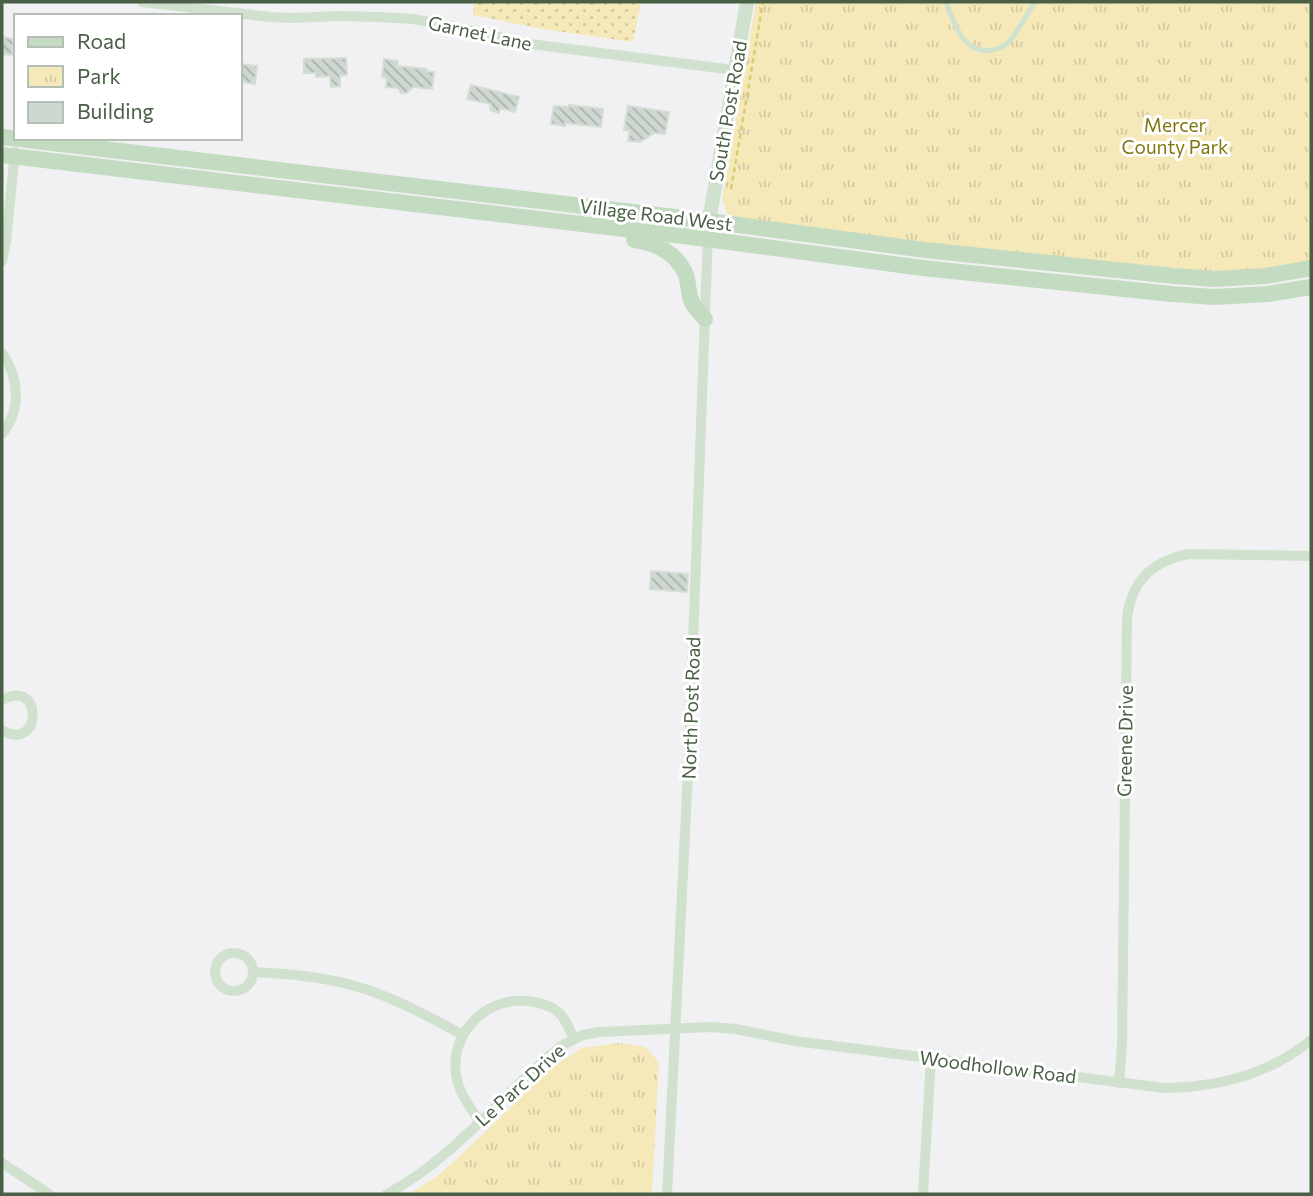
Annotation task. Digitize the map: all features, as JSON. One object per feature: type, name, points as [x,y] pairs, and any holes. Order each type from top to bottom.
[{"type":"main road","name":"Village Road West","points":[[25,140],[709,221],[925,250],[1214,279],[1266,276],[1311,268]]},
{"type":"main road","name":"Village Road West","points":[[8,156],[923,268],[1172,294],[1227,297],[1311,287]]},
{"type":"main road","points":[[335,195],[377,211],[646,241],[663,248],[677,261],[685,274],[692,304],[705,319]]},
{"type":"street","name":"Garnet Lane","points":[[142,2],[184,4],[295,18],[348,16],[413,19],[530,44],[734,70]]},
{"type":"street","name":"South Post Road","points":[[709,221],[747,2]]},
{"type":"street","points":[[2,261],[6,242],[8,156],[16,140]]},
{"type":"street","name":"North Post Road","points":[[667,1194],[689,752],[709,221]]},
{"type":"street","points":[[2,353],[11,369],[16,390],[11,418],[2,433]]},
{"type":"street","name":"Greene Drive","points":[[1119,1083],[1122,1046],[1128,606],[1142,578],[1151,569],[1174,557],[1189,554],[1311,556]]},
{"type":"street","points":[[2,700],[19,696],[30,704],[34,715],[30,727],[20,734],[9,734],[2,730]]},
{"type":"street","points":[[253,972],[332,980],[365,989],[397,1001],[463,1035]]},
{"type":"street","points":[[480,1122],[460,1090],[456,1076],[458,1047],[471,1022],[483,1012],[507,1001],[534,1001],[558,1012],[574,1039]]},
{"type":"street","name":"Le Parc Drive","points":[[387,1194],[442,1158],[553,1052],[574,1039],[599,1032],[675,1028]]},
{"type":"street","name":"Woodhollow Road","points":[[675,1028],[736,1029],[795,1041],[1164,1088],[1218,1084],[1244,1077],[1286,1057],[1311,1040]]},
{"type":"street","points":[[923,1194],[931,1059]]},
{"type":"street","points":[[2,1163],[49,1194]]},
{"type":"lane","points":[[946,2],[957,30],[974,47],[984,51],[1007,43],[1035,2]]},
{"type":"path","points":[[731,189],[763,2]]},
{"type":"green space","points":[[474,2],[641,2],[633,42],[542,29],[473,15]]},
{"type":"green space","name":"Mercer County Park","points":[[756,2],[1311,2],[1311,262],[1220,275],[753,224],[729,219],[722,199]]},
{"type":"green space","points":[[619,1043],[645,1047],[659,1062],[652,1194],[409,1194],[439,1175],[551,1068],[582,1048]]},
{"type":"building","points":[[2,37],[14,39],[12,55],[2,54]]},
{"type":"building","points":[[346,58],[347,75],[340,76],[340,86],[331,87],[330,76],[316,77],[316,73],[304,73],[304,59]]},
{"type":"building","points":[[384,59],[398,61],[397,66],[434,72],[432,89],[413,87],[406,93],[401,93],[398,88],[386,87],[387,78],[382,77]]},
{"type":"building","points":[[242,64],[257,66],[255,84],[243,82]]},
{"type":"building","points":[[471,85],[519,97],[515,112],[500,108],[499,113],[490,110],[491,104],[467,99]]},
{"type":"building","points":[[554,106],[603,109],[601,127],[551,124]]},
{"type":"building","points":[[628,106],[669,112],[665,134],[654,133],[640,142],[628,141],[630,131],[624,130]]},
{"type":"building","points":[[651,571],[688,574],[687,592],[650,589]]}]
